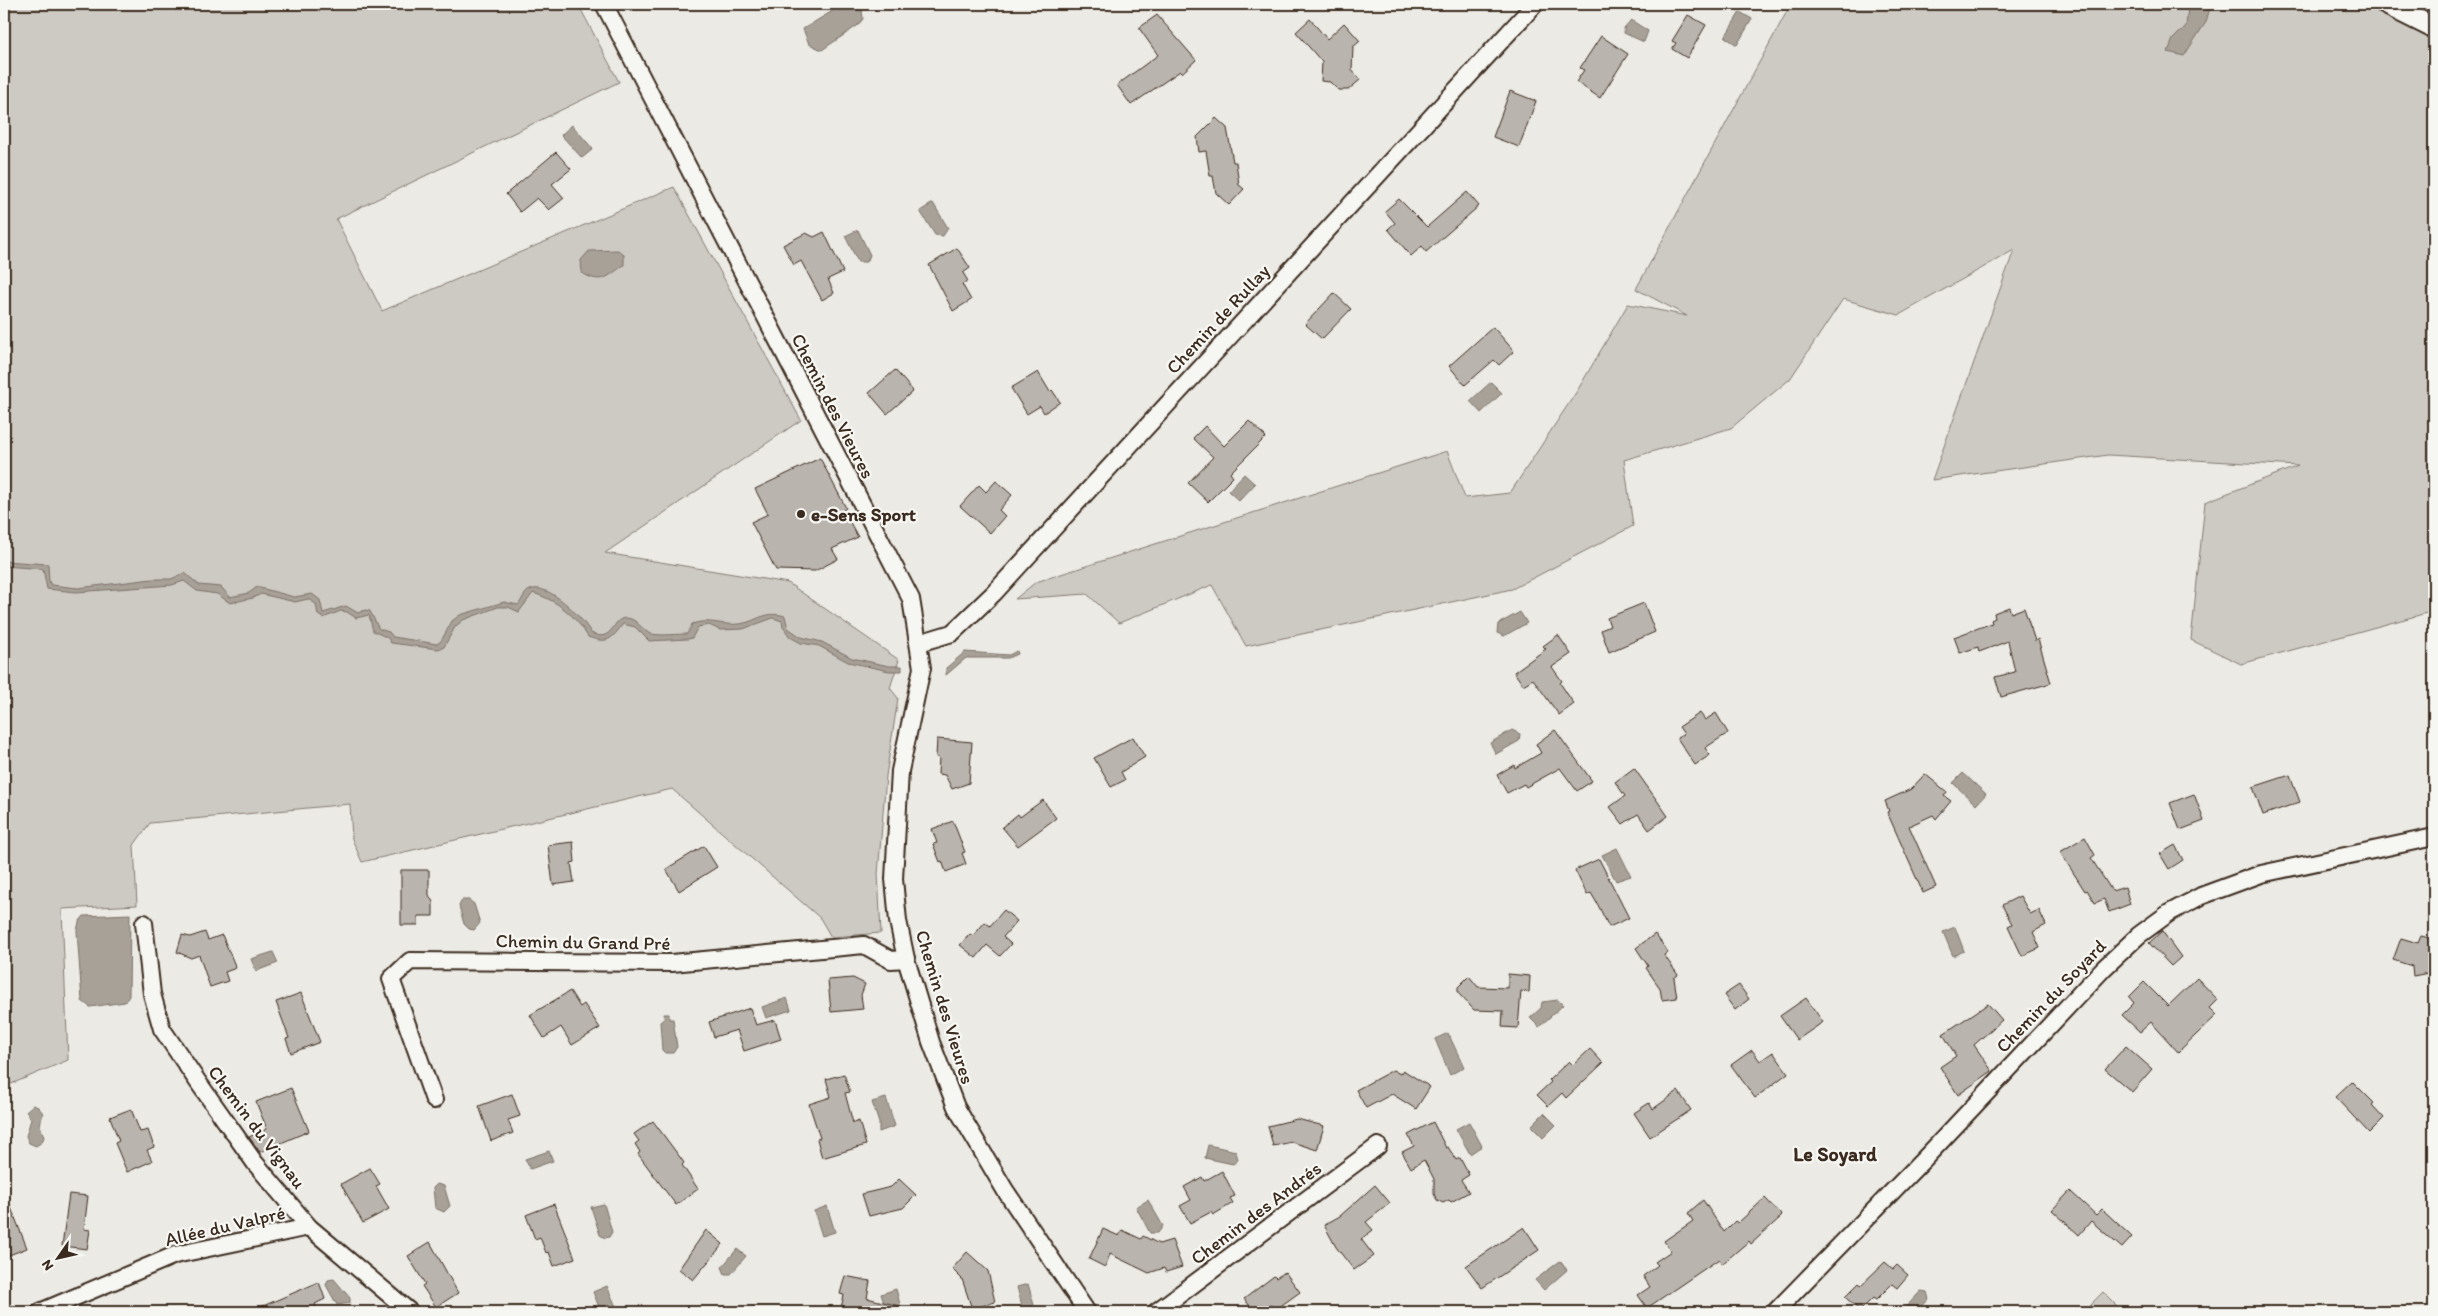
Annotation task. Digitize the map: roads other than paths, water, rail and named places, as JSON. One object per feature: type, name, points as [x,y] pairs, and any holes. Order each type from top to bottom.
[{"type":"street","name":"Chemin des Vieures","points":[[604,4],[912,598],[922,668],[900,771],[894,879],[898,921],[906,959],[932,1042],[956,1107],[1005,1190],[1087,1312]]},
{"type":"street","name":"Chemin de Rullay","points":[[919,643],[952,633],[994,593],[1535,4]]},
{"type":"street","points":[[2386,4],[2434,28]]},
{"type":"street","name":"Chemin du Soyard","points":[[1775,1312],[1925,1158],[2104,968],[2139,935],[2169,913],[2201,896],[2261,874],[2434,836]]},
{"type":"street","name":"Chemin du Vignau","points":[[144,922],[152,994],[162,1030],[255,1163],[309,1228],[410,1312]]},
{"type":"street","name":"Chemin du Grand Pré","points":[[434,1100],[391,979],[410,961],[672,963],[864,945],[891,960],[906,959]]},
{"type":"street","name":"Chemin des Andrés","points":[[1156,1312],[1378,1146]]},
{"type":"street","name":"Allée du Valpré","points":[[40,1312],[175,1255],[309,1228]]},
{"type":"place","name":"e-Sens Sport","points":[[801,514]]},
{"type":"district","name":"Le Soyard","points":[[1835,1154]]}]
